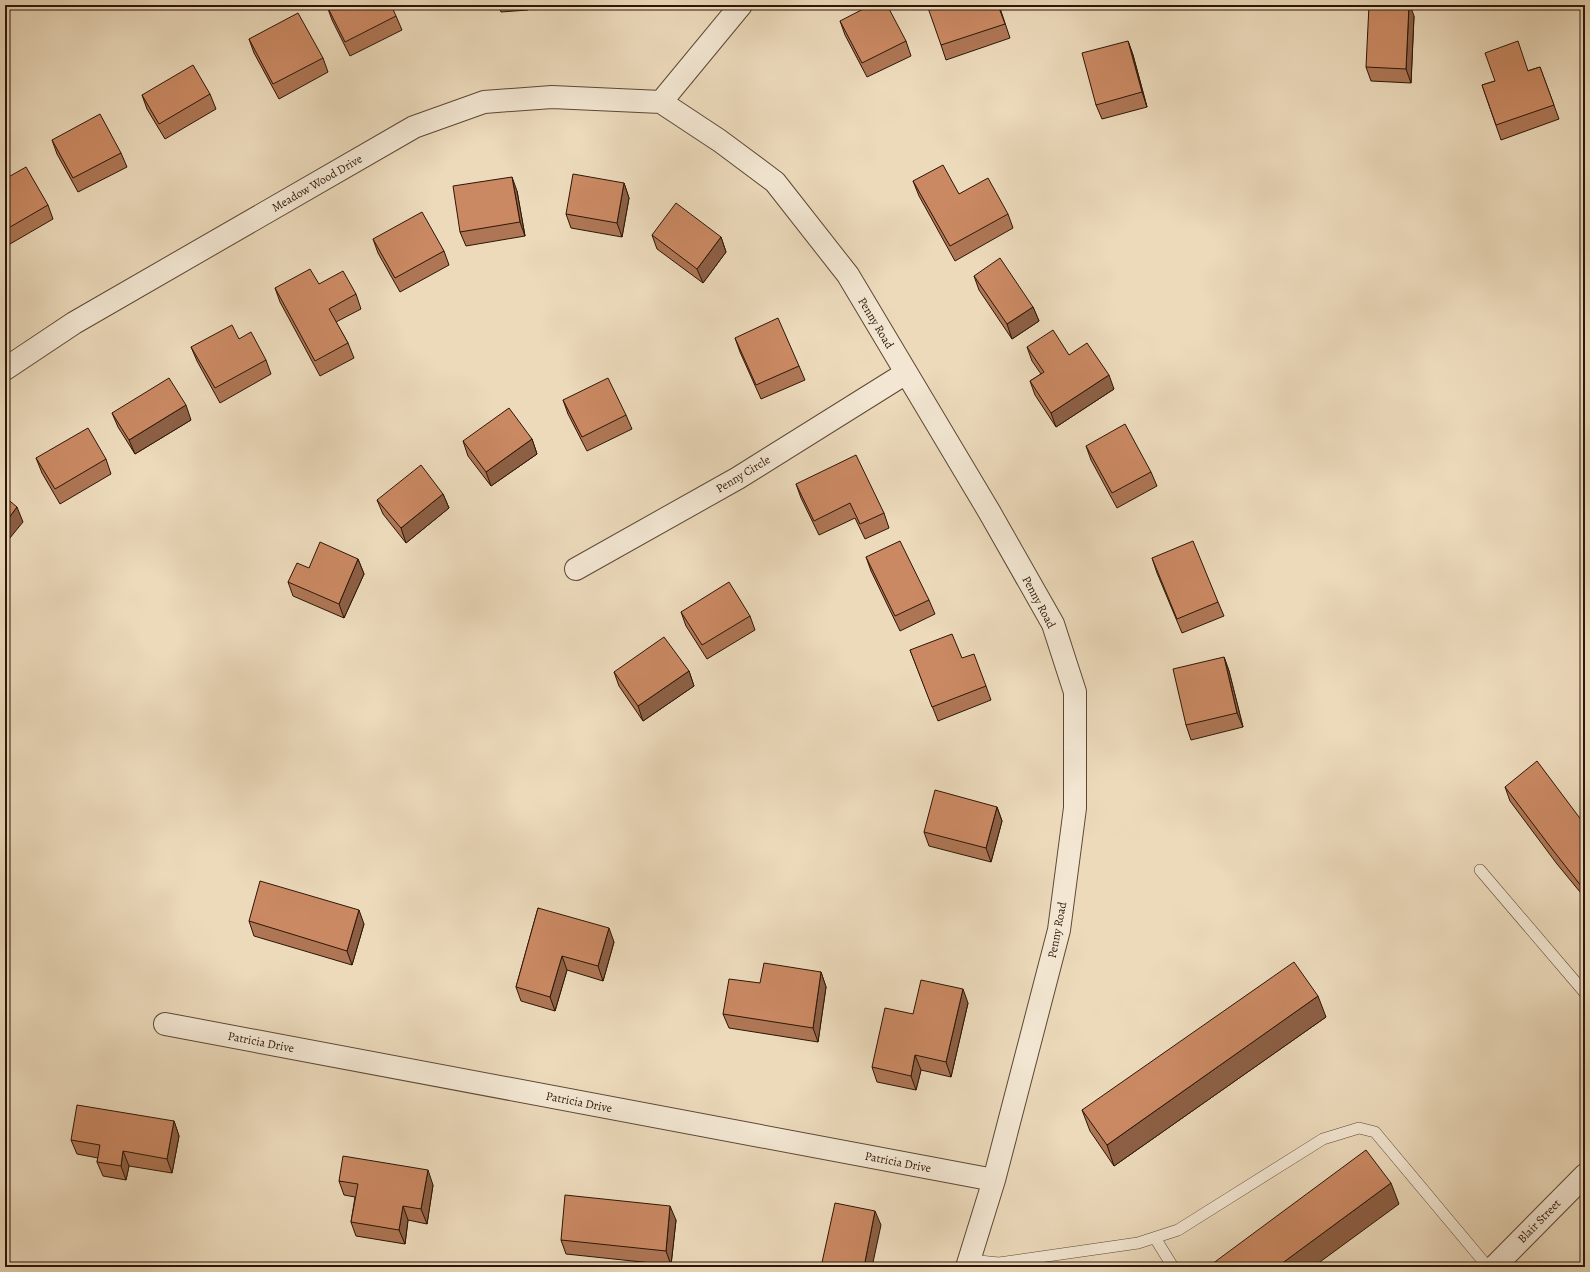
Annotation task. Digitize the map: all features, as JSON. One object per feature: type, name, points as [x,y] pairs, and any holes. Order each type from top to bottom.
[{"type":"street","points":[[661,102],[741,5]]},
{"type":"street","name":"Meadow Wood Drive","points":[[5,369],[74,323],[414,127],[484,102],[552,97],[661,102]]},
{"type":"street","name":"Penny Road","points":[[661,102],[720,141],[775,182],[848,275],[990,513],[1053,624],[1075,692],[1075,808],[1059,930],[994,1180],[968,1263]]},
{"type":"street","name":"Penny Circle","points":[[576,569],[738,478],[906,372]]},
{"type":"street","name":"Patricia Drive","points":[[165,1024],[994,1180]]},
{"type":"street","name":"Blair Street","points":[[1494,1267],[1585,1175]]},
{"type":"lane","points":[[1480,870],[1585,993]]},
{"type":"lane","points":[[968,1263],[999,1263],[1138,1243],[1155,1238],[1178,1230],[1323,1139],[1359,1128],[1375,1132],[1488,1267]]},
{"type":"lane","points":[[1155,1238],[1173,1267]]},
{"type":"building","points":[[391,5],[396,16],[345,42],[327,6]]},
{"type":"building","points":[[871,5],[887,5],[906,41],[862,63],[840,21]]},
{"type":"building","points":[[927,5],[998,5],[1005,24],[941,45]]},
{"type":"building","points":[[1369,5],[1409,5],[1406,69],[1366,67]]},
{"type":"building","points":[[298,13],[323,58],[273,84],[249,39]]},
{"type":"building","points":[[1128,41],[1142,92],[1096,105],[1082,53]]},
{"type":"building","points":[[1518,41],[1528,71],[1540,67],[1554,105],[1496,125],[1482,85],[1495,81],[1485,53]]},
{"type":"building","points":[[193,65],[210,94],[159,124],[142,95]]},
{"type":"building","points":[[100,114],[121,153],[73,178],[52,140]]},
{"type":"building","points":[[943,165],[959,194],[988,178],[1008,214],[950,246],[913,181]]},
{"type":"building","points":[[26,167],[48,205],[5,230],[5,179]]},
{"type":"building","points":[[573,174],[624,183],[617,223],[566,214]]},
{"type":"building","points":[[512,177],[520,222],[460,232],[453,186]]},
{"type":"building","points":[[676,203],[721,237],[697,269],[652,235]]},
{"type":"building","points":[[422,212],[444,251],[395,278],[373,239]]},
{"type":"building","points":[[1000,258],[1033,307],[1007,324],[974,276]]},
{"type":"building","points":[[310,269],[319,284],[343,271],[356,294],[329,309],[348,343],[315,361],[275,288]]},
{"type":"building","points":[[778,318],[799,366],[756,385],[735,338]]},
{"type":"building","points":[[232,325],[239,339],[251,332],[266,360],[215,388],[191,347]]},
{"type":"building","points":[[1053,330],[1069,355],[1087,343],[1109,375],[1051,413],[1030,381],[1044,372],[1027,347]]},
{"type":"building","points":[[169,378],[186,405],[129,440],[112,413]]},
{"type":"building","points":[[608,378],[626,415],[582,437],[563,400]]},
{"type":"building","points":[[509,408],[532,439],[486,472],[463,441]]},
{"type":"building","points":[[1125,424],[1151,472],[1112,493],[1086,446]]},
{"type":"building","points":[[88,428],[106,459],[55,489],[36,458]]},
{"type":"building","points":[[856,455],[884,513],[860,524],[850,503],[814,521],[796,484]]},
{"type":"building","points":[[421,465],[443,494],[401,528],[377,500]]},
{"type":"building","points":[[5,497],[17,507],[5,523]]},
{"type":"building","points":[[900,541],[929,600],[895,616],[866,557]]},
{"type":"building","points":[[1193,541],[1218,602],[1177,619],[1152,558]]},
{"type":"building","points":[[320,542],[358,559],[339,604],[288,582],[297,563],[309,568]]},
{"type":"building","points":[[729,582],[750,616],[702,645],[681,612]]},
{"type":"building","points":[[952,634],[962,658],[974,654],[986,686],[932,707],[910,650]]},
{"type":"building","points":[[664,637],[689,671],[638,706],[614,672]]},
{"type":"building","points":[[1224,657],[1237,713],[1186,725],[1173,669]]},
{"type":"building","points":[[1537,761],[1585,825],[1585,891],[1505,787]]},
{"type":"building","points":[[935,790],[997,807],[986,848],[924,832]]},
{"type":"building","points":[[260,881],[359,910],[347,951],[249,921]]},
{"type":"building","points":[[538,908],[609,928],[598,966],[562,956],[550,997],[516,987]]},
{"type":"building","points":[[1294,962],[1318,996],[1107,1145],[1082,1110]]},
{"type":"building","points":[[764,963],[821,972],[813,1028],[723,1014],[729,979],[760,983]]},
{"type":"building","points":[[921,980],[963,989],[946,1062],[915,1055],[911,1076],[872,1067],[885,1008],[913,1014]]},
{"type":"building","points":[[77,1105],[174,1121],[167,1159],[123,1151],[121,1166],[97,1162],[100,1145],[71,1140]]},
{"type":"building","points":[[1366,1150],[1391,1183],[1277,1267],[1208,1267]]},
{"type":"building","points":[[343,1156],[428,1170],[421,1209],[403,1206],[399,1230],[351,1222],[358,1184],[339,1181]]},
{"type":"building","points":[[565,1195],[670,1206],[666,1251],[561,1240]]},
{"type":"building","points":[[835,1203],[875,1211],[864,1267],[821,1267]]}]
